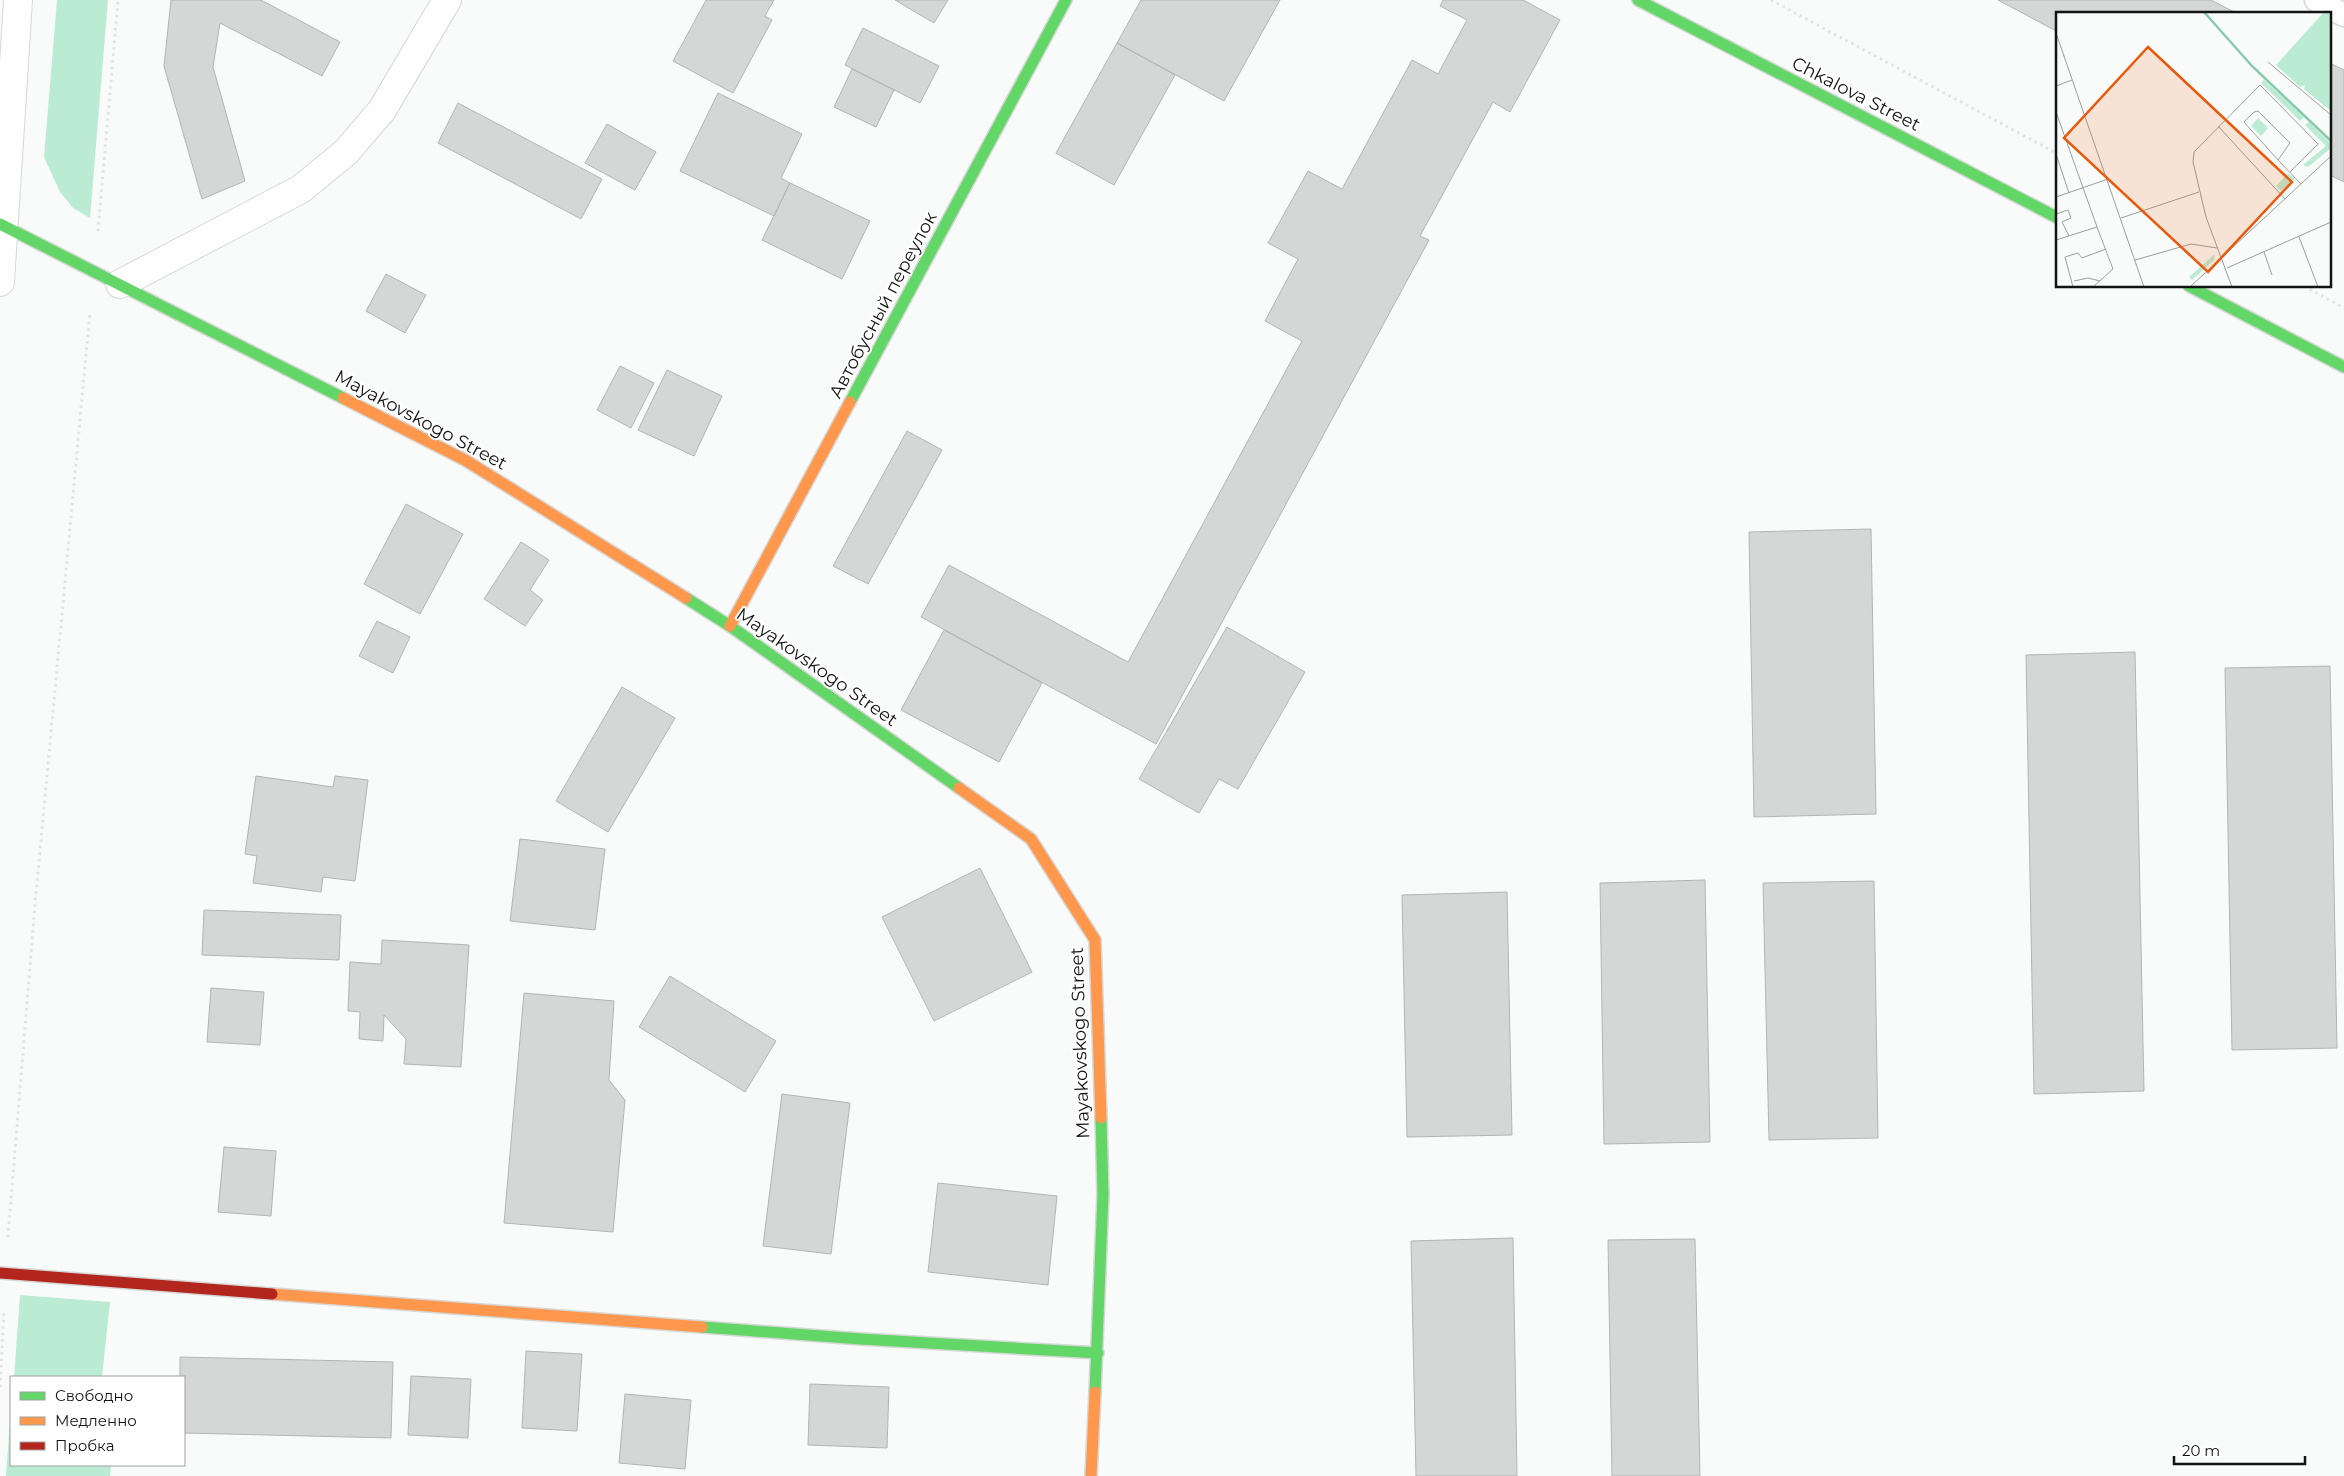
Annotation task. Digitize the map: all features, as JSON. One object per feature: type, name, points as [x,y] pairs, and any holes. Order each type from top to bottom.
[{"type":"street","points":[[0,282],[2,225],[18,0]]},
{"type":"street","points":[[120,284],[301,189],[346,152],[382,110],[447,0]]},
{"type":"street","name":"Автобусный переулок","points":[[730,626],[1066,0]]},
{"type":"street","name":"Chkalova Street","points":[[1638,0],[2056,217]]},
{"type":"street","name":"Mayakovskogo Street","points":[[2,225],[465,460],[730,626],[1030,839],[1096,940],[1103,1194],[1098,1353],[1091,1476]]},
{"type":"street","points":[[2193,288],[2344,367]]},
{"type":"street","points":[[3,1273],[861,1339],[1098,1353]]},
{"type":"lane","points":[[2316,0],[2344,15]]},
{"type":"path","points":[[0,1387],[3,1273],[118,0]]},
{"type":"path","points":[[1771,0],[2056,153]]},
{"type":"path","points":[[2308,288],[2344,308]]},
{"type":"green space","points":[[57,0],[108,0],[90,218],[73,208],[60,192],[44,157]]},
{"type":"green space","points":[[20,1295],[110,1302],[102,1376],[14,1376]]},
{"type":"green space","points":[[10,1420],[10,1466],[111,1466],[110,1476],[6,1476]]},
{"type":"building","points":[[171,0],[261,0],[340,42],[322,76],[220,23],[213,67],[245,181],[202,199],[164,66]]},
{"type":"building","points":[[706,0],[774,0],[765,16],[772,20],[733,93],[673,61]]},
{"type":"building","points":[[895,0],[948,0],[934,23]]},
{"type":"building","points":[[1141,0],[1280,0],[1224,101],[1117,43]]},
{"type":"building","points":[[1443,0],[1523,0],[1560,20],[1510,112],[1493,102],[1420,236],[1429,240],[1156,744],[921,617],[949,565],[1128,662],[1302,341],[1265,321],[1298,259],[1268,243],[1308,171],[1342,189],[1412,60],[1438,74],[1467,20],[1440,6]]},
{"type":"building","points":[[1998,0],[2211,0],[2234,12],[2056,12],[2056,31]]},
{"type":"building","points":[[863,28],[939,66],[920,103],[845,65]]},
{"type":"building","points":[[1117,43],[1175,75],[1114,185],[1056,153]]},
{"type":"building","points":[[2332,64],[2344,70],[2344,182],[2332,176]]},
{"type":"building","points":[[852,69],[894,90],[876,127],[834,107]]},
{"type":"building","points":[[718,93],[802,134],[781,178],[790,183],[774,216],[680,171]]},
{"type":"building","points":[[458,103],[602,179],[581,219],[438,143]]},
{"type":"building","points":[[607,124],[656,152],[635,190],[585,163]]},
{"type":"building","points":[[790,183],[870,221],[842,279],[762,240]]},
{"type":"building","points":[[386,274],[426,295],[405,333],[366,311]]},
{"type":"building","points":[[620,366],[654,383],[631,428],[597,410]]},
{"type":"building","points":[[667,370],[722,396],[694,456],[638,430]]},
{"type":"building","points":[[907,431],[942,450],[868,584],[833,566]]},
{"type":"building","points":[[406,504],[463,534],[420,614],[364,584]]},
{"type":"building","points":[[1871,529],[1876,814],[1754,817],[1749,532]]},
{"type":"building","points":[[521,542],[549,560],[530,590],[543,600],[525,626],[484,599]]},
{"type":"building","points":[[377,621],[410,637],[393,673],[359,656]]},
{"type":"building","points":[[1227,627],[1305,672],[1238,789],[1219,779],[1199,813],[1139,779]]},
{"type":"building","points":[[944,630],[1042,683],[999,762],[901,710]]},
{"type":"building","points":[[2135,652],[2144,1091],[2034,1094],[2026,655]]},
{"type":"building","points":[[2330,666],[2337,1048],[2232,1050],[2225,668]]},
{"type":"building","points":[[622,687],[675,718],[608,832],[556,801]]},
{"type":"building","points":[[256,776],[333,787],[335,776],[368,780],[355,881],[323,877],[321,892],[253,883],[257,856],[245,854]]},
{"type":"building","points":[[520,839],[605,849],[595,930],[510,921]]},
{"type":"building","points":[[980,868],[1032,972],[934,1021],[882,917]]},
{"type":"building","points":[[1705,880],[1710,1142],[1604,1144],[1600,883]]},
{"type":"building","points":[[1874,881],[1878,1138],[1769,1140],[1763,883]]},
{"type":"building","points":[[1507,892],[1512,1135],[1407,1137],[1402,895]]},
{"type":"building","points":[[204,910],[341,915],[339,960],[202,955]]},
{"type":"building","points":[[382,940],[469,945],[461,1067],[404,1064],[406,1039],[384,1015],[383,1041],[359,1039],[360,1012],[348,1011],[350,962],[381,964]]},
{"type":"building","points":[[670,976],[776,1041],[745,1092],[639,1027]]},
{"type":"building","points":[[211,988],[264,992],[260,1045],[207,1042]]},
{"type":"building","points":[[524,993],[614,1001],[609,1080],[625,1100],[613,1232],[504,1223]]},
{"type":"building","points":[[782,1094],[850,1103],[831,1254],[763,1246]]},
{"type":"building","points":[[224,1147],[276,1151],[271,1216],[218,1212]]},
{"type":"building","points":[[938,1183],[1057,1196],[1048,1285],[928,1272]]},
{"type":"building","points":[[1513,1238],[1517,1476],[1416,1476],[1411,1241]]},
{"type":"building","points":[[1695,1239],[1700,1476],[1612,1476],[1608,1240]]},
{"type":"building","points":[[526,1351],[582,1354],[577,1431],[522,1428]]},
{"type":"building","points":[[180,1357],[393,1362],[391,1438],[185,1433],[185,1376],[180,1376]]},
{"type":"building","points":[[411,1376],[471,1379],[468,1438],[408,1435]]},
{"type":"building","points":[[810,1384],[889,1387],[887,1448],[808,1445]]},
{"type":"building","points":[[625,1394],[691,1400],[685,1469],[619,1463]]},
{"type":"traffic: fast","points":[[850,402],[1066,0]]},
{"type":"traffic: fast","points":[[1638,0],[2056,217]]},
{"type":"traffic: fast","points":[[0,224],[343,398]]},
{"type":"traffic: fast","points":[[2193,288],[2344,367]]},
{"type":"traffic: fast","points":[[686,598],[730,626],[959,788]]},
{"type":"traffic: fast","points":[[1095,1392],[1103,1195],[1101,1118]]},
{"type":"traffic: fast","points":[[702,1327],[861,1339],[1098,1353]]},
{"type":"traffic: slow","points":[[343,398],[465,460],[686,598]]},
{"type":"traffic: slow","points":[[730,626],[850,402]]},
{"type":"traffic: slow","points":[[959,788],[1031,839],[1095,940],[1101,1118]]},
{"type":"traffic: slow","points":[[272,1294],[702,1327]]},
{"type":"traffic: slow","points":[[1091,1476],[1095,1392]]},
{"type":"traffic: jam","points":[[0,1273],[272,1294]]}]
